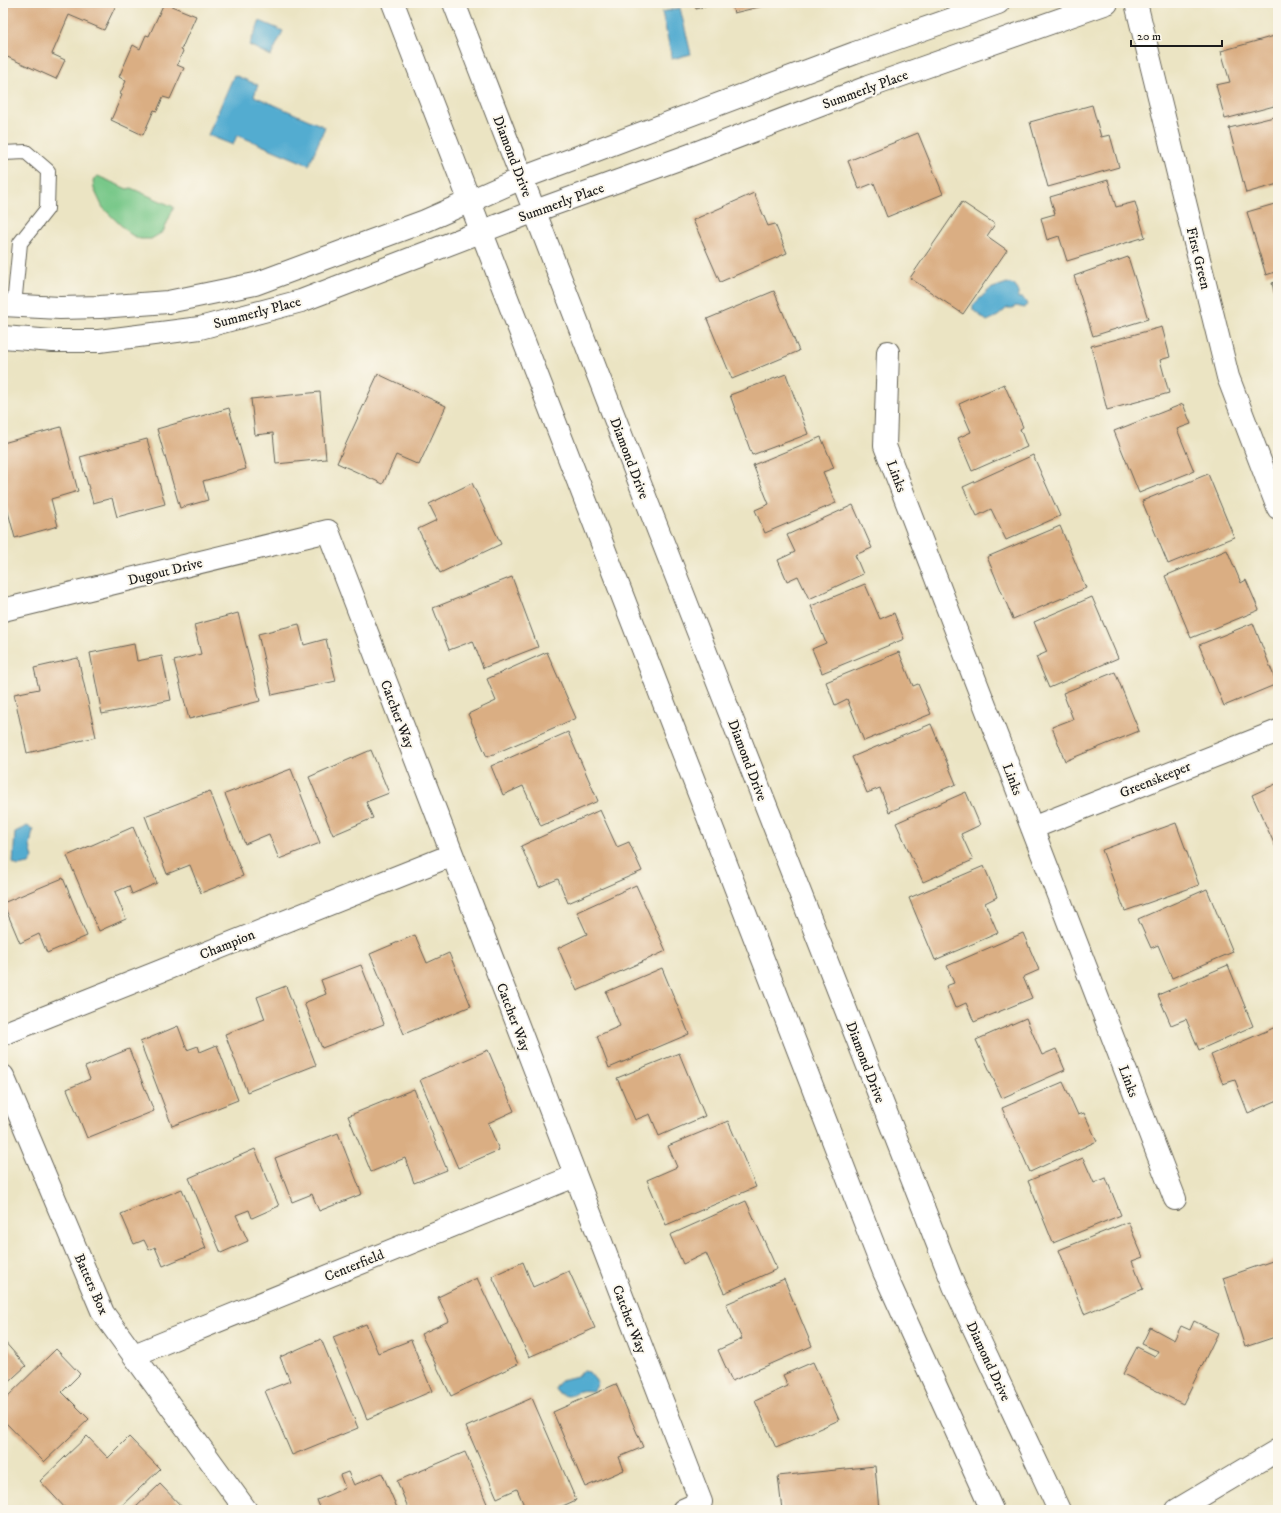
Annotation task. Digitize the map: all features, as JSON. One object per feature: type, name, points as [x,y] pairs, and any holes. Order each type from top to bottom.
[{"type":"street","points":[[393,3],[483,231],[884,1272],[992,1510]]},
{"type":"street","name":"Diamond Drive","points":[[454,3],[954,1286],[1059,1510]]},
{"type":"street","name":"Summerly Place","points":[[8,305],[92,308],[168,302],[255,284],[425,221],[522,178],[855,53],[998,3]]},
{"type":"street","name":"Summerly Place","points":[[3,337],[53,341],[99,341],[200,328],[301,301],[535,211],[690,155],[875,85],[1107,3]]},
{"type":"street","name":"First Green","points":[[1136,3],[1228,377],[1278,508]]},
{"type":"street","name":"Links","points":[[888,352],[885,446],[1175,1199]]},
{"type":"street","name":"Dugout Drive","points":[[3,610],[328,531]]},
{"type":"street","name":"Catcher Way","points":[[328,531],[575,1176],[692,1506]]},
{"type":"street","name":"Greenskeeper","points":[[1032,828],[1278,731]]},
{"type":"street","name":"Champion","points":[[3,1034],[452,855]]},
{"type":"street","name":"Batters Box","points":[[3,1076],[103,1313],[246,1510]]},
{"type":"street","name":"Centerfield","points":[[134,1355],[575,1176]]},
{"type":"street","points":[[1177,1510],[1278,1450]]},
{"type":"lane","points":[[3,153],[26,152],[48,171],[47,209],[20,242],[8,305]]},
{"type":"green space","points":[[98,176],[127,189],[131,188],[174,207],[163,232],[151,239],[140,239],[130,234],[103,208],[94,189],[93,180]]},
{"type":"water","points":[[680,8],[691,54],[672,59],[662,12]]},
{"type":"water","points":[[260,21],[283,31],[271,56],[249,45]]},
{"type":"water","points":[[234,75],[258,85],[254,96],[325,127],[309,165],[237,135],[233,145],[208,135]]},
{"type":"water","points":[[1007,283],[1014,285],[1018,290],[1018,298],[1023,298],[1027,304],[1025,308],[1016,306],[1013,308],[1007,308],[998,316],[987,321],[973,310],[973,305],[990,289]]},
{"type":"water","points":[[27,826],[33,829],[30,846],[33,858],[29,864],[18,866],[13,863],[15,832]]},
{"type":"water","points":[[584,1371],[589,1372],[598,1383],[593,1391],[580,1391],[569,1396],[565,1396],[557,1392],[555,1389],[561,1380],[577,1376]]},
{"type":"building","points":[[3,3],[117,3],[104,30],[69,15],[52,54],[65,60],[56,79],[3,55]]},
{"type":"building","points":[[164,3],[196,16],[181,50],[183,51],[177,65],[184,68],[170,99],[163,97],[157,111],[154,110],[143,135],[111,120],[122,95],[120,94],[126,81],[119,77],[133,45],[140,49],[146,35],[149,36]]},
{"type":"building","points":[[695,3],[716,3],[716,4],[696,9]]},
{"type":"building","points":[[731,3],[762,3],[763,6],[734,13]]},
{"type":"building","points":[[1278,35],[1278,105],[1225,119],[1216,85],[1230,82],[1221,51]]},
{"type":"building","points":[[1092,105],[1101,137],[1110,135],[1119,167],[1048,187],[1030,122]]},
{"type":"building","points":[[1278,116],[1278,184],[1246,193],[1229,128]]},
{"type":"building","points":[[918,133],[943,194],[887,217],[874,183],[859,189],[848,161]]},
{"type":"building","points":[[1108,180],[1116,207],[1135,202],[1145,237],[1067,261],[1059,236],[1047,240],[1041,218],[1055,214],[1050,197]]},
{"type":"building","points":[[754,193],[768,226],[775,224],[787,253],[720,282],[693,220]]},
{"type":"building","points":[[962,202],[995,224],[987,236],[1007,250],[963,314],[910,278]]},
{"type":"building","points":[[1278,203],[1278,271],[1266,275],[1247,212]]},
{"type":"building","points":[[1128,257],[1148,319],[1093,336],[1074,276]]},
{"type":"building","points":[[1278,281],[1278,305],[1277,305],[1272,283]]},
{"type":"building","points":[[774,291],[799,351],[732,379],[707,319]]},
{"type":"building","points":[[1162,327],[1170,357],[1160,360],[1169,393],[1107,410],[1091,346]]},
{"type":"building","points":[[378,374],[446,406],[419,465],[396,455],[383,484],[337,463]]},
{"type":"building","points":[[786,374],[808,434],[752,455],[730,395]]},
{"type":"building","points":[[1004,384],[1023,427],[1020,429],[1027,447],[972,471],[958,438],[971,432],[959,404]]},
{"type":"building","points":[[320,392],[326,459],[276,464],[273,433],[255,435],[251,399]]},
{"type":"building","points":[[1183,404],[1191,424],[1177,429],[1194,471],[1139,493],[1114,431]]},
{"type":"building","points":[[229,408],[246,469],[203,481],[208,500],[180,508],[157,429]]},
{"type":"building","points":[[61,427],[78,491],[51,499],[58,526],[15,538],[3,493],[3,443]]},
{"type":"building","points":[[821,437],[834,468],[823,472],[836,503],[765,533],[755,510],[769,504],[753,465]]},
{"type":"building","points":[[147,439],[165,504],[117,517],[112,498],[93,503],[80,457]]},
{"type":"building","points":[[1033,455],[1060,516],[1006,540],[991,509],[977,516],[963,487]]},
{"type":"building","points":[[1208,474],[1234,537],[1168,564],[1142,501]]},
{"type":"building","points":[[472,483],[501,544],[440,573],[418,529],[437,520],[429,504]]},
{"type":"building","points":[[853,505],[872,548],[855,555],[863,574],[809,599],[798,576],[787,581],[778,560],[795,552],[787,535]]},
{"type":"building","points":[[1060,526],[1086,588],[1013,619],[987,557]]},
{"type":"building","points":[[1227,550],[1241,583],[1246,580],[1259,610],[1191,638],[1165,576]]},
{"type":"building","points":[[512,577],[538,647],[483,668],[473,641],[449,650],[433,608]]},
{"type":"building","points":[[865,584],[880,619],[894,613],[904,639],[822,673],[812,649],[826,643],[811,606]]},
{"type":"building","points":[[1092,597],[1118,658],[1049,688],[1036,657],[1047,652],[1034,622]]},
{"type":"building","points":[[238,613],[260,701],[189,719],[174,661],[201,654],[194,625]]},
{"type":"building","points":[[1253,623],[1277,684],[1224,706],[1199,645]]},
{"type":"building","points":[[299,624],[304,645],[326,639],[336,681],[272,695],[258,634]]},
{"type":"building","points":[[134,644],[137,661],[162,656],[171,700],[102,714],[90,653]]},
{"type":"building","points":[[547,652],[576,718],[487,757],[468,714],[496,701],[487,679]]},
{"type":"building","points":[[899,652],[913,686],[918,684],[931,714],[864,741],[847,699],[835,705],[826,682]]},
{"type":"building","points":[[78,658],[96,737],[27,753],[14,694],[39,689],[34,668]]},
{"type":"building","points":[[1115,672],[1139,731],[1065,761],[1052,727],[1073,719],[1063,693]]},
{"type":"building","points":[[931,724],[956,784],[889,812],[880,788],[867,793],[852,757]]},
{"type":"building","points":[[568,732],[598,801],[541,826],[523,786],[503,795],[491,766]]},
{"type":"building","points":[[371,750],[389,793],[366,802],[373,818],[333,835],[309,777]]},
{"type":"building","points":[[291,769],[320,843],[279,859],[269,834],[245,844],[225,794]]},
{"type":"building","points":[[1278,783],[1278,852],[1252,795]]},
{"type":"building","points":[[210,791],[243,876],[201,893],[190,865],[167,874],[145,816]]},
{"type":"building","points":[[966,792],[980,825],[961,834],[973,860],[923,882],[896,823]]},
{"type":"building","points":[[600,810],[617,847],[629,842],[642,871],[568,903],[558,879],[539,887],[521,846]]},
{"type":"building","points":[[1176,823],[1199,885],[1125,911],[1102,850]]},
{"type":"building","points":[[133,827],[157,883],[132,894],[129,886],[115,892],[126,919],[99,931],[67,856]]},
{"type":"building","points":[[984,866],[997,897],[985,903],[998,933],[935,960],[909,898]]},
{"type":"building","points":[[63,878],[87,936],[47,953],[39,934],[20,943],[3,903]]},
{"type":"building","points":[[636,885],[666,951],[577,991],[558,948],[587,934],[577,912]]},
{"type":"building","points":[[1207,889],[1233,952],[1172,978],[1158,945],[1151,948],[1138,919]]},
{"type":"building","points":[[1023,933],[1039,970],[1023,977],[1032,998],[974,1022],[966,1003],[955,1008],[946,986],[954,983],[947,966]]},
{"type":"building","points":[[415,935],[427,963],[449,953],[471,1006],[404,1034],[370,954]]},
{"type":"building","points":[[361,965],[384,1024],[322,1048],[304,1003],[326,994],[321,980]]},
{"type":"building","points":[[1228,965],[1253,1026],[1199,1050],[1186,1019],[1171,1025],[1158,995]]},
{"type":"building","points":[[662,968],[689,1034],[609,1068],[597,1036],[620,1026],[606,992]]},
{"type":"building","points":[[286,986],[316,1065],[247,1092],[225,1034],[265,1019],[257,997]]},
{"type":"building","points":[[1026,1018],[1042,1055],[1056,1049],[1065,1070],[1002,1098],[976,1040]]},
{"type":"building","points":[[178,1026],[187,1050],[198,1046],[200,1052],[217,1045],[238,1100],[172,1126],[140,1042]]},
{"type":"building","points":[[1278,1026],[1278,1100],[1248,1113],[1235,1080],[1223,1084],[1211,1055]]},
{"type":"building","points":[[129,1049],[154,1111],[87,1138],[67,1089],[90,1079],[85,1067]]},
{"type":"building","points":[[488,1050],[514,1111],[488,1123],[499,1150],[458,1168],[420,1080]]},
{"type":"building","points":[[679,1053],[705,1116],[659,1136],[650,1114],[635,1120],[617,1078]]},
{"type":"building","points":[[1063,1082],[1078,1115],[1084,1113],[1097,1141],[1030,1172],[1002,1108]]},
{"type":"building","points":[[414,1089],[447,1170],[414,1183],[405,1158],[371,1172],[348,1116]]},
{"type":"building","points":[[728,1121],[756,1187],[666,1225],[647,1180],[677,1167],[668,1146]]},
{"type":"building","points":[[338,1133],[362,1194],[319,1211],[312,1194],[292,1202],[275,1158]]},
{"type":"building","points":[[255,1149],[279,1206],[252,1218],[249,1210],[236,1215],[248,1241],[221,1253],[189,1178]]},
{"type":"building","points":[[1083,1158],[1094,1183],[1106,1178],[1121,1215],[1053,1243],[1028,1181]]},
{"type":"building","points":[[182,1189],[206,1248],[163,1266],[155,1247],[149,1250],[144,1240],[134,1244],[121,1214]]},
{"type":"building","points":[[746,1201],[777,1269],[724,1293],[706,1253],[683,1264],[670,1235]]},
{"type":"building","points":[[1128,1222],[1143,1257],[1132,1261],[1143,1289],[1084,1314],[1059,1250]]},
{"type":"building","points":[[1278,1259],[1278,1336],[1245,1347],[1223,1278]]},
{"type":"building","points":[[523,1262],[533,1287],[569,1271],[595,1328],[529,1357],[492,1276]]},
{"type":"building","points":[[477,1278],[518,1364],[451,1396],[421,1334],[449,1321],[438,1297]]},
{"type":"building","points":[[784,1279],[812,1346],[732,1381],[718,1350],[742,1339],[726,1304]]},
{"type":"building","points":[[1194,1321],[1218,1333],[1183,1404],[1123,1374],[1137,1347],[1155,1356],[1158,1351],[1142,1344],[1150,1327],[1174,1340],[1181,1326],[1190,1330]]},
{"type":"building","points":[[366,1324],[378,1353],[411,1340],[432,1391],[367,1419],[333,1337]]},
{"type":"building","points":[[321,1339],[358,1428],[292,1455],[265,1391],[290,1381],[280,1357]]},
{"type":"building","points":[[3,1340],[26,1366],[3,1387]]},
{"type":"building","points":[[56,1349],[80,1374],[62,1392],[89,1419],[44,1462],[3,1420],[3,1401]]},
{"type":"building","points":[[813,1362],[839,1420],[776,1448],[755,1401],[788,1386],[783,1375]]},
{"type":"building","points":[[616,1384],[643,1447],[619,1457],[624,1470],[585,1487],[553,1412]]},
{"type":"building","points":[[532,1398],[576,1500],[554,1510],[526,1510],[517,1489],[497,1498],[466,1427]]},
{"type":"building","points":[[87,1436],[108,1458],[129,1437],[160,1469],[117,1510],[67,1510],[40,1481]]},
{"type":"building","points":[[465,1452],[488,1506],[478,1510],[409,1510],[397,1481]]},
{"type":"building","points":[[875,1466],[879,1510],[782,1510],[778,1476]]},
{"type":"building","points":[[348,1472],[354,1485],[382,1473],[398,1510],[321,1510],[317,1500],[345,1488],[340,1475]]},
{"type":"building","points":[[160,1484],[184,1509],[133,1510]]}]
